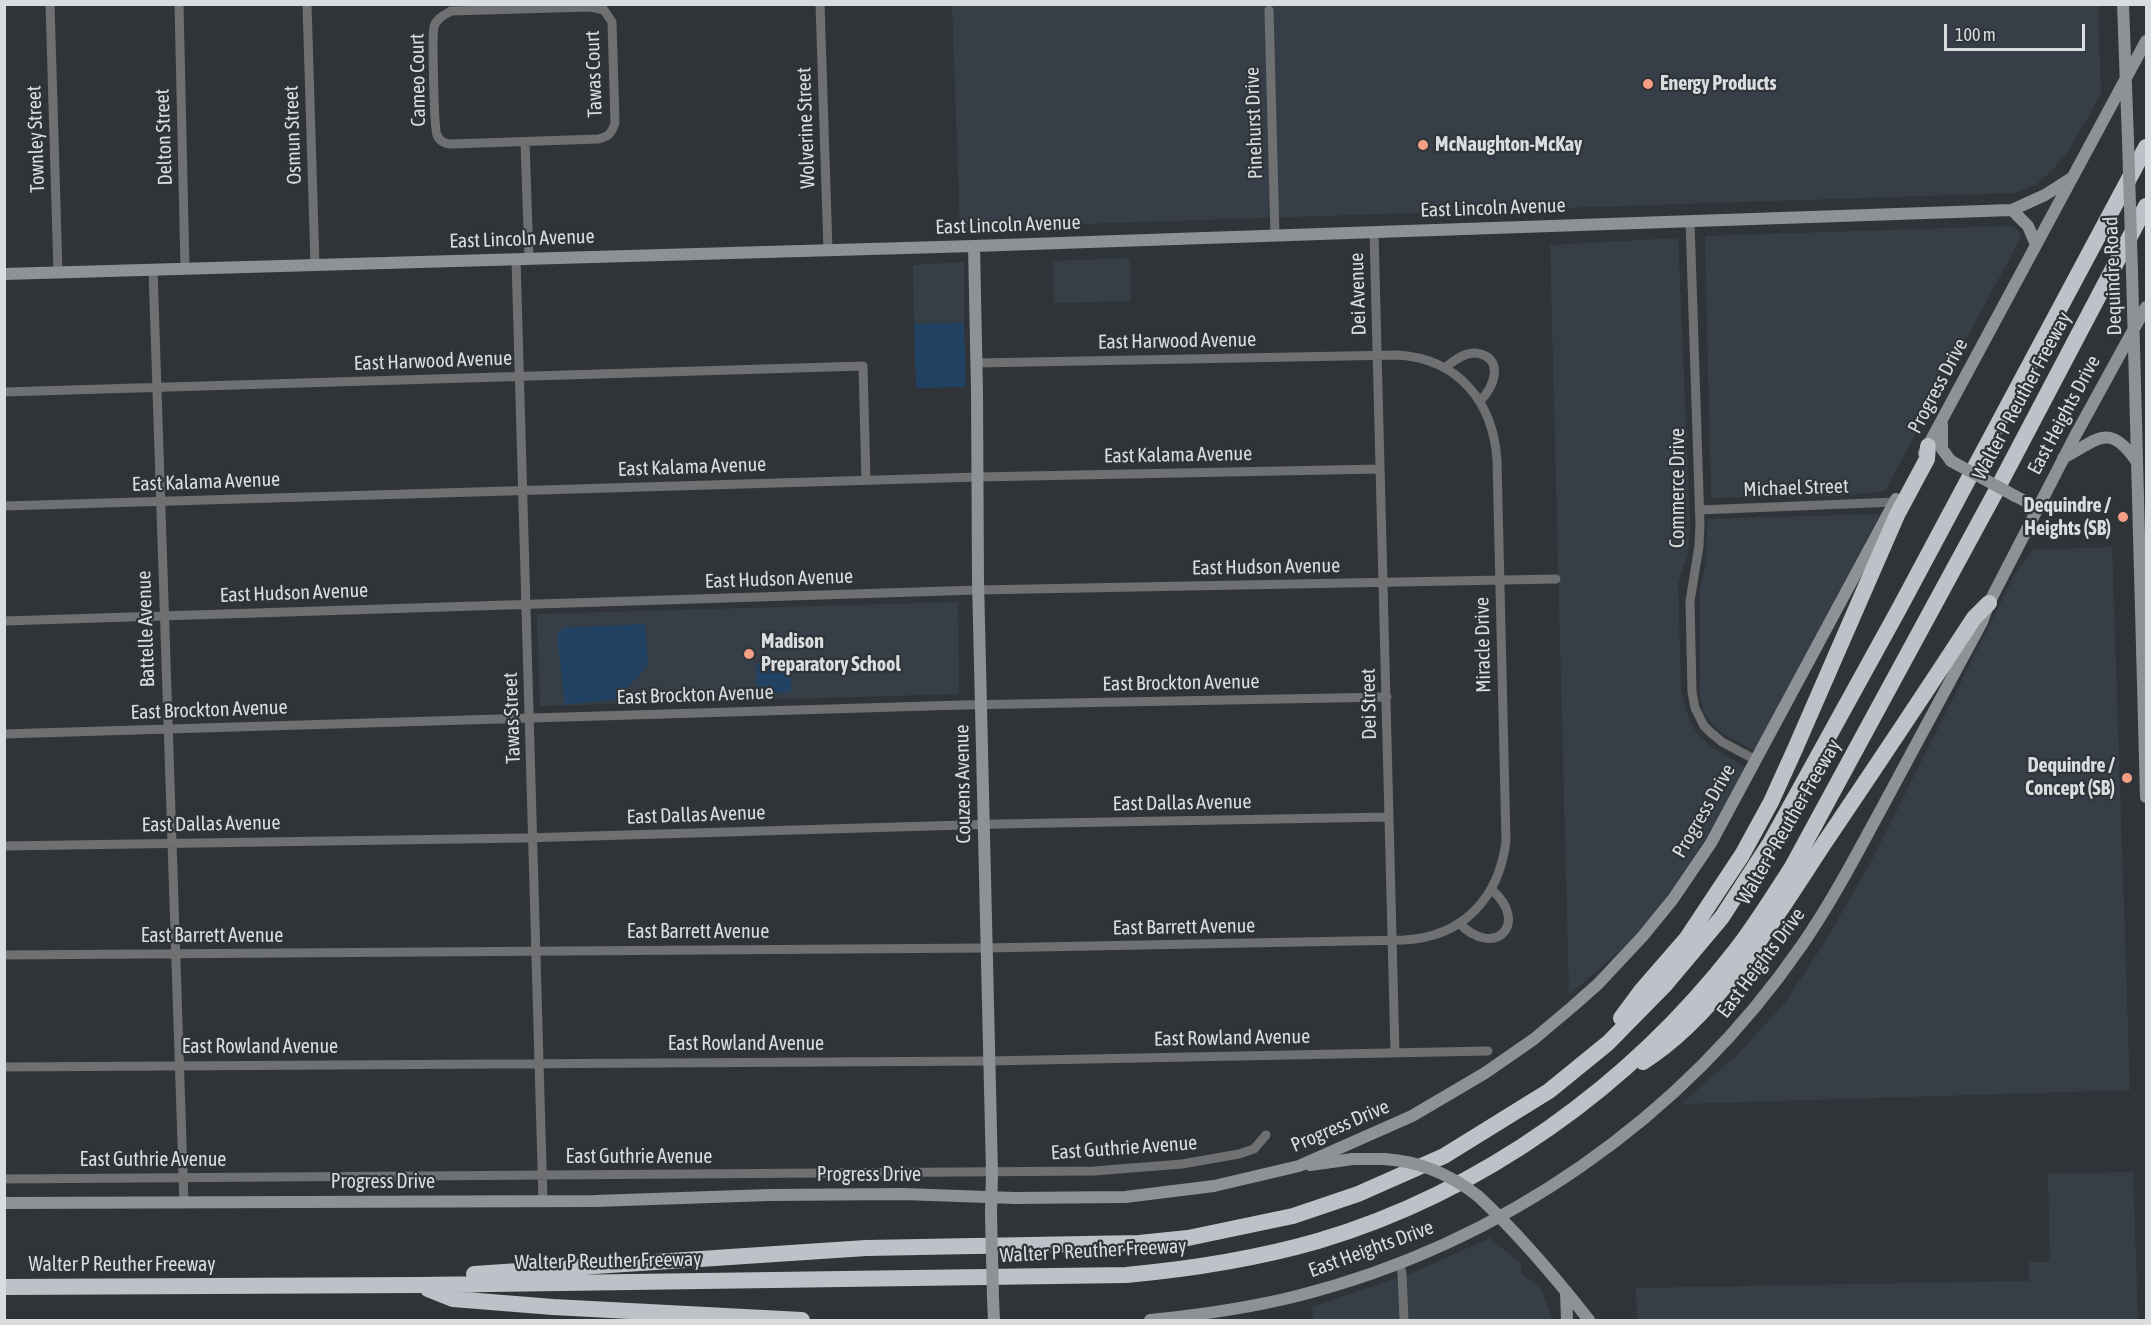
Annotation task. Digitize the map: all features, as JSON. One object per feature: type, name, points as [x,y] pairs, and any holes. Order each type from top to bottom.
[{"type":"highway","name":"Walter P Reuther Freeway","points":[[317,1284],[866,1248],[1139,1243],[1188,1238],[1293,1216],[1358,1194],[1444,1156],[1550,1091],[1608,1043],[1664,986],[1722,917],[1770,843],[2146,147]]},
{"type":"highway","name":"Walter P Reuther Freeway","points":[[4,1287],[418,1285],[1115,1276],[1224,1263],[1319,1240],[1389,1215],[1439,1193],[1526,1144],[1602,1088],[1662,1034],[1736,950],[1792,867],[2146,207]]},
{"type":"highway","points":[[1608,1043],[1619,1021],[1641,991],[1687,938],[1743,855],[1785,770],[1897,515],[1927,459],[1928,446]]},
{"type":"highway","points":[[1602,1088],[1663,1050],[1710,1002],[1739,967],[1801,880],[1974,618],[1989,603]]},
{"type":"highway","points":[[418,1285],[453,1299],[553,1307],[802,1320]]},
{"type":"main road","name":"Dequindre Road","points":[[2123,4],[2138,463],[2143,543],[2146,797]]},
{"type":"main road","name":"Progress Drive","points":[[4,1203],[543,1201],[780,1195],[1083,1198],[1179,1192],[1239,1181],[1299,1166],[1432,1105],[1500,1064],[1572,1007],[1642,937],[1673,899],[1711,843],[1895,502],[1944,418],[2146,41]]},
{"type":"main road","name":"East Lincoln Avenue","points":[[4,274],[974,246],[2012,210],[2045,195],[2072,177]]},
{"type":"main road","points":[[2012,210],[2028,226],[2036,244]]},
{"type":"main road","name":"Couzens Avenue","points":[[974,246],[978,590],[994,1320]]},
{"type":"main road","name":"East Heights Drive","points":[[1150,1320],[1223,1311],[1296,1296],[1400,1263],[1446,1243],[1554,1185],[1634,1128],[1706,1062],[1775,983],[1827,907],[1982,622],[1989,603],[2063,458],[2146,307]]},
{"type":"main road","points":[[1944,418],[1941,444],[1944,454],[1951,461],[2039,507]]},
{"type":"main road","points":[[2063,458],[2094,440],[2112,438],[2123,443],[2138,463]]},
{"type":"main road","points":[[1299,1166],[1353,1159],[1384,1159],[1411,1162],[1430,1168],[1456,1181],[1478,1196],[1500,1216],[1589,1320]]},
{"type":"main road","points":[[1566,1291],[1567,1320]]},
{"type":"street","name":"Townley Street","points":[[50,4],[58,273]]},
{"type":"street","name":"Delton Street","points":[[178,4],[185,269]]},
{"type":"street","name":"Osmun Street","points":[[307,4],[315,265]]},
{"type":"street","name":"Wolverine Street","points":[[820,4],[828,250]]},
{"type":"street","name":"Cameo Court","points":[[522,7],[451,11],[437,21],[434,33],[435,99],[436,133],[442,142],[452,144],[525,142]]},
{"type":"street","name":"Tawas Court","points":[[522,7],[597,8],[607,14],[612,28],[615,123],[610,133],[604,138],[525,142]]},
{"type":"street","name":"Pinehurst Drive","points":[[1269,10],[1275,236]]},
{"type":"street","name":"Tawas Street","points":[[525,142],[520,376],[543,1201]]},
{"type":"street","name":"Commerce Drive","points":[[1690,221],[1699,510],[1699,546],[1690,601],[1693,700],[1698,716],[1709,731],[1722,742],[1756,760]]},
{"type":"street","name":"Dei Avenue","points":[[1374,232],[1378,355]]},
{"type":"street","name":"Battelle Avenue","points":[[153,270],[184,1203]]},
{"type":"street","points":[[1444,368],[1459,357],[1474,353],[1487,358],[1494,369],[1494,380],[1491,390],[1480,401]]},
{"type":"street","name":"East Harwood Avenue","points":[[977,363],[1378,355]]},
{"type":"street","name":"Miracle Drive","points":[[1378,355],[1415,357],[1444,368],[1466,384],[1480,401],[1490,421],[1496,448],[1500,580],[1506,841],[1503,862],[1492,890],[1476,910],[1460,923],[1430,937],[1393,941]]},
{"type":"street","name":"Dei Street","points":[[1378,355],[1395,1053]]},
{"type":"street","name":"East Harwood Avenue","points":[[4,392],[863,366],[866,480]]},
{"type":"street","name":"East Kalama Avenue","points":[[4,506],[866,480],[1380,469]]},
{"type":"street","name":"Michael Street","points":[[1699,510],[1895,502]]},
{"type":"street","name":"East Hudson Avenue","points":[[4,621],[978,590],[1556,579]]},
{"type":"street","name":"East Brockton Avenue","points":[[4,734],[981,705],[1387,697]]},
{"type":"street","name":"East Dallas Avenue","points":[[4,846],[533,837],[984,824],[1389,817]]},
{"type":"street","points":[[1460,923],[1468,932],[1483,939],[1497,938],[1505,931],[1509,921],[1508,911],[1504,901],[1492,890]]},
{"type":"street","name":"East Barrett Avenue","points":[[4,955],[986,948],[1393,941]]},
{"type":"street","name":"East Rowland Avenue","points":[[4,1067],[989,1061],[1488,1051]]},
{"type":"street","name":"East Guthrie Avenue","points":[[4,1179],[992,1173],[1129,1170],[1182,1164],[1247,1152],[1254,1149],[1266,1136]]},
{"type":"street","points":[[1400,1263],[1404,1320]]},
{"type":"shaded area","points":[[952,5],[2098,5],[2101,94],[2067,153],[2051,171],[2036,185],[2013,193],[960,228]]},
{"type":"shaded area","points":[[2013,226],[2022,235],[1885,491],[1839,496],[1711,498],[1705,236]]},
{"type":"shaded area","points":[[1678,238],[1690,521],[1688,554],[1678,583],[1681,690],[1688,717],[1696,732],[1710,746],[1743,766],[1743,773],[1715,823],[1656,911],[1624,947],[1569,995],[1550,245]]},
{"type":"shaded area","points":[[1130,258],[1131,301],[1054,303],[1053,261]]},
{"type":"shaded area","points":[[964,262],[964,323],[914,324],[913,265]]},
{"type":"shaded area","points":[[964,323],[966,387],[916,388],[914,324]]},
{"type":"shaded area","points":[[1880,514],[1755,751],[1724,734],[1712,724],[1704,712],[1700,697],[1700,588],[1706,565],[1707,519]]},
{"type":"shaded area","points":[[2112,547],[2130,1090],[1681,1104],[1739,1053],[1784,1004],[1823,945],[1871,862],[2015,574],[2033,550]]},
{"type":"shaded area","name":"Madison Preparatory School","points":[[958,602],[959,694],[540,706],[537,614]]},
{"type":"shaded area","points":[[645,624],[648,665],[617,699],[565,705],[557,635],[563,628]]},
{"type":"shaded area","points":[[791,664],[791,692],[757,693],[756,665]]},
{"type":"shaded area","points":[[2133,1172],[2138,1320],[1637,1320],[1636,1288],[2029,1281],[2029,1262],[2050,1262],[2048,1174]]},
{"type":"shaded area","points":[[1490,1238],[1521,1264],[1522,1275],[1541,1288],[1552,1320],[1313,1319],[1312,1307],[1415,1272]]},
{"type":"place","name":"Energy Products","points":[[1648,84]]},
{"type":"place","name":"McNaughton-McKay","points":[[1423,145]]},
{"type":"place","name":"Dequindre / Heights (SB)","points":[[2123,517]]},
{"type":"place","name":"Madison Preparatory School","points":[[749,654]]},
{"type":"place","name":"Dequindre / Concept (SB)","points":[[2127,778]]}]
